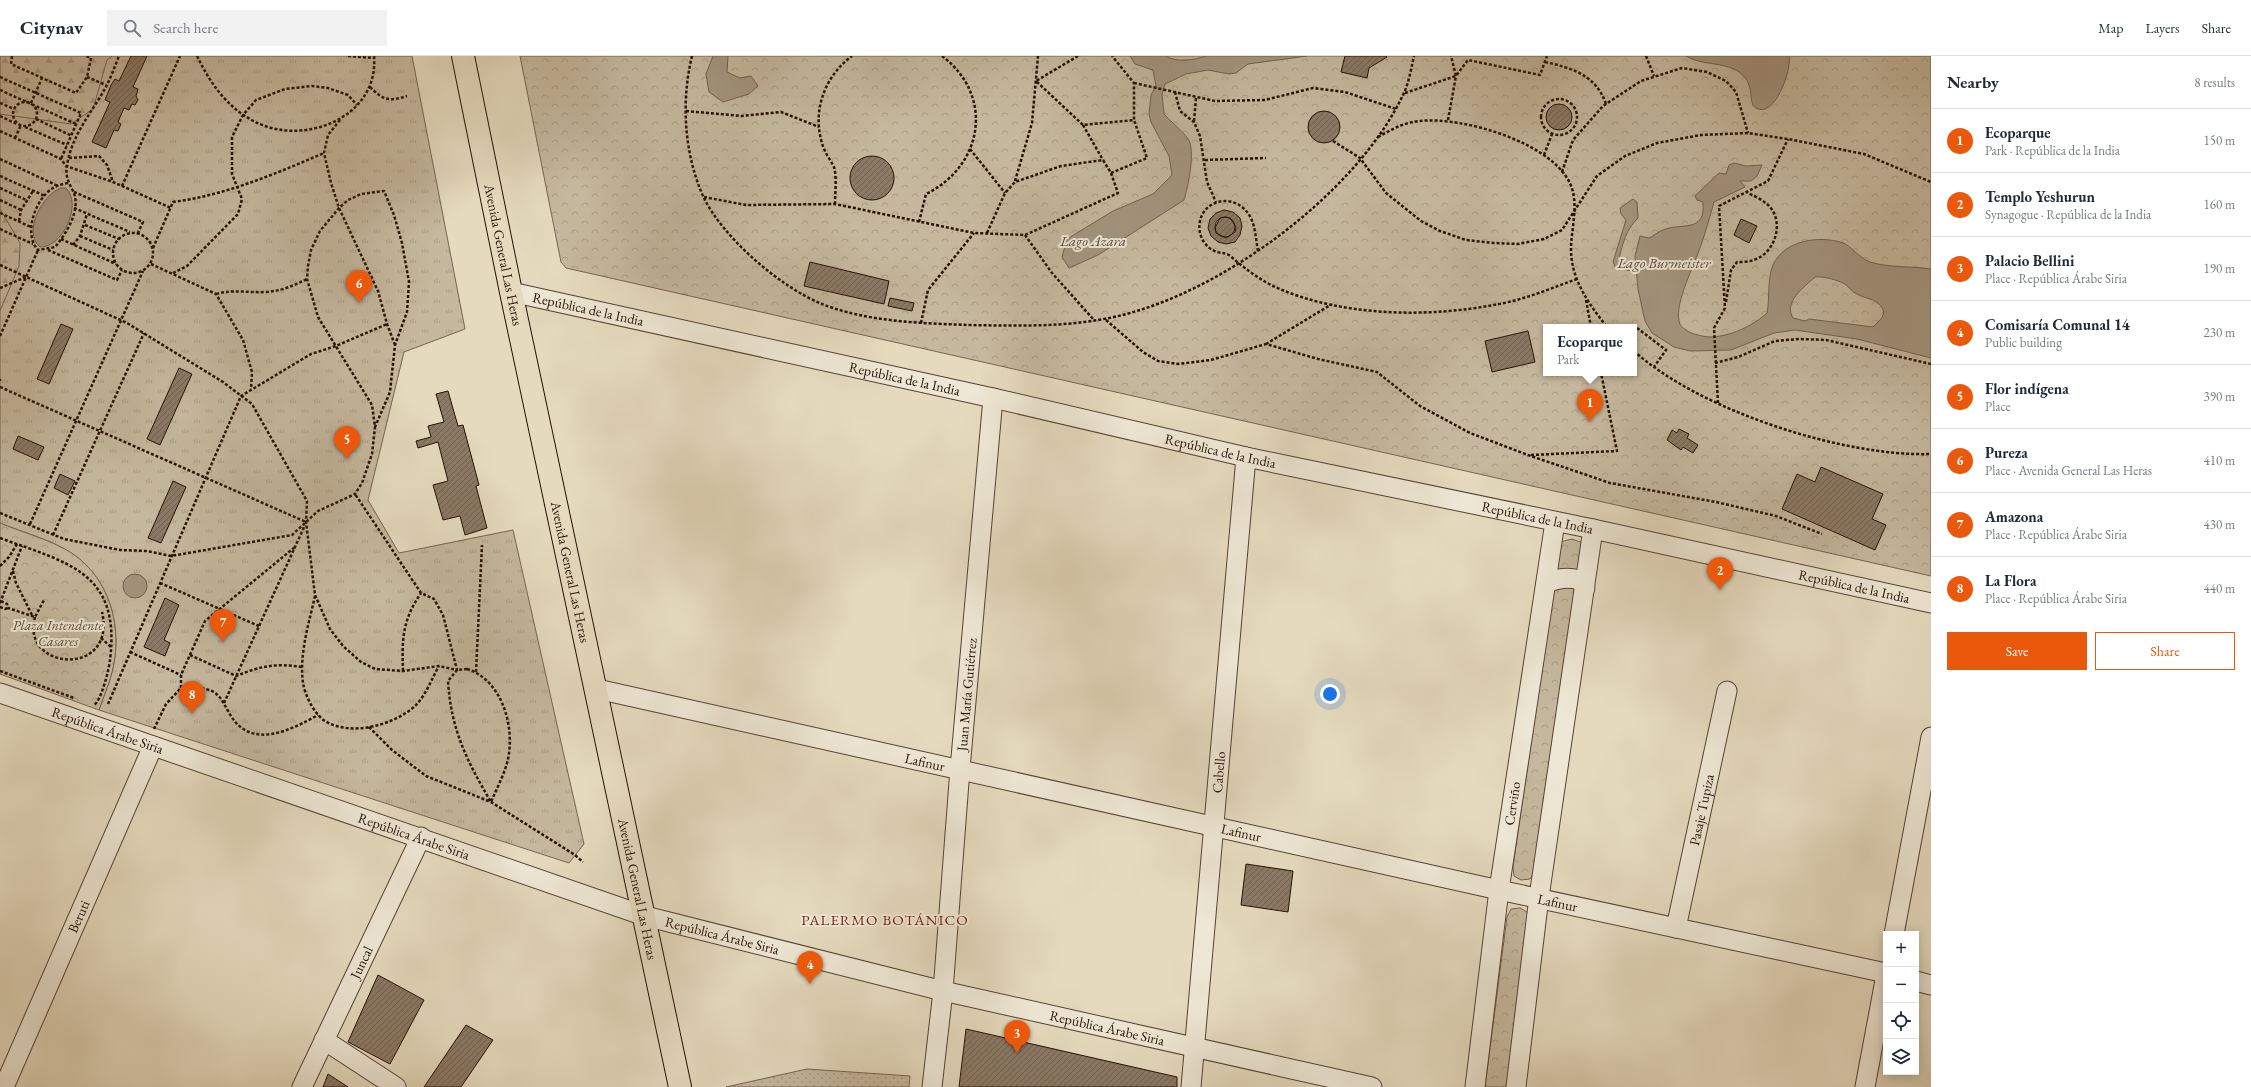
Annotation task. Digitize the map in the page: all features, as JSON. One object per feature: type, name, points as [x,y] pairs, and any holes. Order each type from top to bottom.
[{"type":"main road","name":"Avenida General Las Heras","points":[[463,56],[511,292],[597,689],[680,1087]]},
{"type":"street","name":"República de la India","points":[[511,292],[992,398],[1246,457],[1593,529],[1931,603]]},
{"type":"street","name":"Juan María Gutiérrez","points":[[932,1087],[943,991],[960,769],[992,398]]},
{"type":"street","name":"Cabello","points":[[1191,1087],[1212,826],[1246,457]]},
{"type":"street","name":"Cerviño","points":[[1475,1087],[1499,890],[1555,522]]},
{"type":"street","points":[[1516,1087],[1539,898],[1593,529]]},
{"type":"street","points":[[1546,583],[1562,577],[1574,578],[1580,580],[1585,588]]},
{"type":"street","name":"Lafinur","points":[[597,689],[1499,890],[1883,973]]},
{"type":"street","name":"Pasaje Tupiza","points":[[1676,928],[1727,691]]},
{"type":"street","name":"República Árabe Siria","points":[[0,693],[154,737],[421,837],[645,916],[943,991],[1372,1087]]},
{"type":"street","name":"Beruti","points":[[4,1087],[154,737]]},
{"type":"street","points":[[1895,931],[1931,737]]},
{"type":"street","name":"Juncal","points":[[302,1087],[421,837]]},
{"type":"street","points":[[1919,982],[1931,985]]},
{"type":"street","points":[[1865,1087],[1883,990]]},
{"type":"street","points":[[324,1040],[396,1087]]},
{"type":"path","points":[[12,56],[11,64],[76,93],[87,77],[90,58],[86,56]]},
{"type":"path","points":[[0,229],[33,245],[38,250],[48,250],[55,247],[61,239],[67,230],[76,200],[74,192],[68,183],[66,166],[74,140],[106,85],[119,56]]},
{"type":"path","points":[[122,186],[180,56]]},
{"type":"path","points":[[197,56],[209,81],[224,100],[243,115],[266,126],[292,131],[319,129],[340,120]]},
{"type":"path","points":[[348,56],[374,57],[374,75],[370,87],[357,105],[340,120],[328,135],[324,153],[330,183],[339,208],[378,291],[387,324],[395,345]]},
{"type":"path","points":[[692,56],[686,78],[686,111],[690,157],[704,197],[731,237],[761,265],[792,290],[823,304],[853,313],[921,323],[1043,327],[1105,319],[1142,310],[1192,288],[1238,264],[1258,251],[1320,203],[1377,137],[1396,109],[1404,93],[1414,56]]},
{"type":"path","points":[[835,204],[834,168],[826,156],[819,128],[821,98],[826,85],[834,73],[852,56]]},
{"type":"path","points":[[919,222],[926,194],[950,179],[960,168],[970,149],[976,128],[973,99],[960,73],[942,56]]},
{"type":"path","points":[[987,234],[1005,193],[1015,182],[1032,123],[1038,56]]},
{"type":"path","points":[[1036,81],[1078,56]]},
{"type":"path","points":[[1111,173],[1147,158],[1134,120],[1134,83],[1112,56]]},
{"type":"path","points":[[1448,120],[1456,76],[1451,56]]},
{"type":"path","points":[[1404,93],[1456,76],[1468,60],[1540,75],[1547,56]]},
{"type":"path","points":[[1646,56],[1654,76]]},
{"type":"path","points":[[1545,62],[1572,70],[1588,78],[1601,90],[1606,104]]},
{"type":"path","points":[[1562,172],[1573,140],[1606,104],[1641,81],[1682,68],[1706,72],[1726,81],[1736,92],[1748,133]]},
{"type":"path","points":[[0,77],[81,113],[61,159]]},
{"type":"path","points":[[87,77],[106,85]]},
{"type":"path","points":[[31,103],[42,78]]},
{"type":"path","points":[[704,197],[746,205],[835,204],[974,233],[1025,235],[1118,192],[1111,173],[1083,124],[1036,81]]},
{"type":"path","points":[[1134,83],[1164,88],[1196,98],[1215,101],[1265,100],[1313,88],[1345,92],[1396,109]]},
{"type":"path","points":[[173,272],[187,266],[238,214],[242,198],[232,174],[232,137],[243,115],[256,100],[285,89],[312,86],[328,88],[348,95],[357,105]]},
{"type":"path","points":[[370,87],[381,98],[396,100],[407,96]]},
{"type":"path","points":[[0,90],[76,124]]},
{"type":"path","points":[[1175,91],[1180,111],[1194,122]]},
{"type":"path","points":[[1196,98],[1194,122],[1200,136],[1205,160],[1207,182],[1216,202]]},
{"type":"path","points":[[1553,100],[1566,100],[1575,109],[1577,121],[1574,127],[1564,135],[1552,134],[1543,126],[1541,120],[1543,107],[1553,100]]},
{"type":"path","points":[[21,102],[31,103],[37,110],[36,119],[28,126],[21,125],[13,117],[14,109],[21,102]]},
{"type":"path","points":[[0,103],[14,109]]},
{"type":"path","points":[[686,111],[742,116],[781,112],[819,128]]},
{"type":"path","points":[[0,116],[67,145]]},
{"type":"path","points":[[36,119],[71,135],[74,140]]},
{"type":"path","points":[[1083,124],[1134,120]]},
{"type":"path","points":[[1377,137],[1399,126],[1412,122],[1448,120],[1488,129],[1518,140],[1544,155],[1562,172],[1573,191],[1575,212],[1571,248],[1577,279],[1586,300],[1590,324]]},
{"type":"path","points":[[15,138],[21,125]]},
{"type":"path","points":[[0,131],[61,159],[66,166],[113,182],[171,208]]},
{"type":"path","points":[[1333,141],[1360,158],[1386,193],[1402,207],[1440,231],[1466,240],[1518,244],[1544,239],[1562,230],[1597,176],[1625,156],[1657,142],[1701,135],[1748,133],[1788,138],[1864,154],[1931,182]]},
{"type":"path","points":[[1544,155],[1552,134]]},
{"type":"path","points":[[1725,308],[1719,206],[1768,181],[1788,138]]},
{"type":"path","points":[[970,149],[1005,193]]},
{"type":"path","points":[[30,524],[143,271],[151,264],[153,248],[173,202],[205,198],[324,153]]},
{"type":"path","points":[[69,158],[99,156],[107,165],[113,182]]},
{"type":"path","points":[[1205,160],[1266,158]]},
{"type":"path","points":[[0,159],[58,186]]},
{"type":"path","points":[[1015,182],[1061,166],[1103,160]]},
{"type":"path","points":[[0,176],[45,196]]},
{"type":"path","points":[[33,245],[30,235],[31,227],[39,205],[45,196],[58,186],[68,183]]},
{"type":"path","points":[[0,188],[26,200]]},
{"type":"path","points":[[19,221],[21,210],[33,191]]},
{"type":"path","points":[[0,513],[30,524],[53,535],[120,550],[147,551],[171,556],[292,535],[318,512],[355,494],[362,483],[372,454],[375,427],[372,405],[318,317],[307,280],[311,250],[320,231],[339,208],[348,200],[362,194],[384,191],[394,216],[402,243],[409,282],[407,312],[395,345],[390,392],[375,427]]},
{"type":"path","points":[[74,192],[143,222],[138,233]]},
{"type":"path","points":[[1718,404],[1714,328],[1725,308],[1731,270],[1737,262],[1756,259],[1768,250],[1776,236],[1777,221],[1771,208],[1746,192]]},
{"type":"path","points":[[0,200],[21,210]]},
{"type":"path","points":[[1258,251],[1253,221],[1244,208],[1231,201],[1216,202],[1204,211],[1201,217],[1199,232],[1206,246],[1212,250],[1227,254],[1238,264],[1274,286],[1332,304],[1381,313],[1453,311],[1501,304],[1577,279]]},
{"type":"path","points":[[74,208],[131,233],[138,233],[150,241],[153,248]]},
{"type":"path","points":[[0,213],[31,227]]},
{"type":"path","points":[[73,245],[80,236],[85,225],[87,214]]},
{"type":"path","points":[[85,225],[119,239]]},
{"type":"path","points":[[116,264],[113,250],[119,239],[131,233]]},
{"type":"path","points":[[921,323],[928,290],[974,233]]},
{"type":"path","points":[[1025,235],[1052,273],[1094,320]]},
{"type":"path","points":[[80,236],[113,250]]},
{"type":"path","points":[[61,239],[116,264],[122,270],[136,273],[143,271]]},
{"type":"path","points":[[0,336],[38,250]]},
{"type":"path","points":[[48,250],[117,280],[122,270]]},
{"type":"path","points":[[151,264],[173,272],[216,294],[243,340],[252,372],[251,389]]},
{"type":"path","points":[[0,265],[121,320],[224,382],[252,404],[307,501],[306,522],[315,595],[330,629],[343,646],[361,662],[375,669],[403,671],[439,666],[457,670],[467,669],[482,675],[492,686],[501,701],[507,718],[510,739],[508,760],[491,802]]},
{"type":"path","points":[[0,288],[27,277]]},
{"type":"path","points":[[216,294],[232,290],[265,292],[289,288],[307,280]]},
{"type":"path","points":[[1586,300],[1605,324]]},
{"type":"path","points":[[1105,319],[1143,352],[1158,361],[1178,364],[1211,360],[1266,344],[1332,304]]},
{"type":"path","points":[[108,704],[241,396],[251,389],[269,381],[311,354],[336,346],[387,324]]},
{"type":"path","points":[[1637,328],[1666,350],[1654,367]]},
{"type":"path","points":[[53,535],[144,333]]},
{"type":"path","points":[[1715,363],[1738,357],[1775,341],[1798,339],[1826,340],[1931,364]]},
{"type":"path","points":[[1266,344],[1318,359],[1377,372],[1426,409],[1470,433],[1528,455],[1610,483],[1716,502],[1776,516],[1822,534]]},
{"type":"path","points":[[1637,353],[1677,382],[1718,404],[1797,432],[1887,452],[1931,454]]},
{"type":"path","points":[[1528,455],[1617,451],[1602,376]]},
{"type":"path","points":[[0,387],[306,522]]},
{"type":"path","points":[[355,494],[421,593],[434,599],[443,615],[457,670]]},
{"type":"path","points":[[224,703],[306,522]]},
{"type":"path","points":[[0,538],[74,566],[90,580],[102,595],[111,620],[112,647],[108,671],[95,705],[88,703]]},
{"type":"path","points":[[0,566],[10,557],[17,544]]},
{"type":"path","points":[[476,672],[482,545]]},
{"type":"path","points":[[22,546],[0,604],[34,616]]},
{"type":"path","points":[[181,688],[181,675],[205,621],[295,547]]},
{"type":"path","points":[[12,570],[16,583],[34,616],[34,632],[38,644],[47,654],[57,659],[68,660],[81,658],[92,652],[101,638],[104,622],[102,612]]},
{"type":"path","points":[[160,583],[259,626]]},
{"type":"path","points":[[403,671],[402,637],[410,609],[421,593]]},
{"type":"path","points":[[315,595],[304,646],[302,667],[303,683],[308,698],[318,715],[326,722],[350,729],[369,727],[387,722],[416,704],[439,666]]},
{"type":"path","points":[[34,616],[44,600]]},
{"type":"path","points":[[101,638],[112,647]]},
{"type":"path","points":[[130,652],[181,675]]},
{"type":"path","points":[[190,655],[236,676],[266,665],[282,664],[302,667]]},
{"type":"path","points":[[457,670],[448,681],[454,724],[465,756],[491,802]]},
{"type":"path","points":[[0,671],[81,700]]},
{"type":"path","points":[[154,737],[166,704],[181,688],[196,687],[212,691],[224,703],[240,727],[255,735],[275,734],[296,728],[318,715]]},
{"type":"path","points":[[369,727],[392,750],[426,776],[491,802],[575,855],[583,862]]},
{"type":"green space","points":[[0,56],[412,56],[465,329],[404,352],[368,500],[399,553],[513,530],[584,844],[569,863],[99,710],[112,672],[116,640],[115,623],[105,592],[97,578],[86,565],[73,554],[47,541],[0,523]]},
{"type":"green space","points":[[0,56],[112,56],[107,60],[93,109],[71,124],[0,114]]},
{"type":"green space","points":[[520,56],[1931,56],[1931,576],[566,268],[561,262]]},
{"type":"green space","points":[[0,209],[20,243],[19,266],[0,311]]},
{"type":"green space","name":"Plaza Intendente Casares","points":[[0,523],[47,541],[73,554],[86,565],[97,578],[105,592],[115,623],[116,640],[112,672],[99,710],[0,674]]},
{"type":"green space","points":[[1572,539],[1583,543],[1536,870],[1530,879],[1521,880],[1514,876],[1513,867],[1560,542]]},
{"type":"green space","points":[[1520,908],[1527,912],[1529,920],[1510,1087],[1485,1087],[1507,917],[1511,909]]},
{"type":"green space","points":[[807,1069],[910,1076],[909,1087],[726,1087]]},
{"type":"water","points":[[713,56],[728,56],[727,72],[740,78],[751,76],[758,86],[749,94],[723,102],[709,92],[706,74]]},
{"type":"water","name":"Lago Azara","points":[[1130,56],[1166,56],[1175,60],[1191,60],[1206,56],[1307,56],[1248,64],[1236,73],[1229,74],[1208,70],[1186,74],[1165,84],[1162,94],[1164,114],[1180,129],[1190,144],[1191,160],[1184,200],[1098,255],[1069,268],[1062,257],[1067,239],[1113,211],[1153,194],[1172,175],[1169,156],[1151,122],[1149,114],[1151,95],[1156,86],[1153,70],[1135,64]]},
{"type":"water","points":[[1686,56],[1789,56],[1788,72],[1785,82],[1775,100],[1769,107],[1763,110],[1756,108],[1753,105],[1747,81],[1743,75],[1736,70],[1730,67],[1698,61]]},
{"type":"water","name":"Lago Burmeister","points":[[1734,163],[1746,166],[1762,165],[1757,176],[1751,181],[1740,181],[1745,187],[1714,202],[1703,240],[1686,283],[1680,303],[1679,321],[1683,328],[1700,336],[1717,337],[1740,330],[1755,322],[1767,313],[1771,271],[1778,257],[1785,250],[1804,242],[1814,240],[1834,241],[1846,244],[1862,258],[1870,262],[1885,265],[1931,269],[1931,358],[1857,339],[1795,330],[1774,333],[1731,350],[1690,351],[1674,347],[1652,333],[1645,321],[1638,289],[1635,256],[1640,236],[1649,238],[1663,230],[1696,223],[1701,219],[1703,202],[1697,200],[1695,196],[1719,173],[1726,174],[1729,165]],"holes":[[[1815,277],[1845,284],[1855,293],[1873,300],[1882,307],[1884,312],[1882,318],[1873,327],[1809,319],[1805,321],[1793,318],[1791,306],[1796,295]]]},
{"type":"water","points":[[61,188],[66,188],[71,195],[72,205],[68,224],[56,241],[40,247],[35,240],[33,232],[37,214],[48,198]]},
{"type":"water","points":[[1633,199],[1637,202],[1638,218],[1626,237],[1619,259],[1623,263],[1631,265],[1632,271],[1616,268],[1613,262],[1626,220],[1621,214],[1620,208]]},
{"type":"water","points":[[135,574],[144,577],[147,586],[144,595],[135,598],[126,595],[123,586],[126,577]]},
{"type":"building","points":[[131,56],[147,56],[133,87],[138,89],[136,96],[138,100],[135,105],[132,104],[129,110],[124,108],[118,122],[121,124],[118,131],[114,130],[106,148],[92,142],[110,102],[105,100],[111,85],[115,79],[119,81]]},
{"type":"building","points":[[1345,56],[1387,57],[1369,68],[1367,78],[1341,72]]},
{"type":"building","points":[[1559,104],[1568,108],[1572,117],[1568,126],[1559,130],[1550,126],[1546,117],[1550,108]]},
{"type":"building","points":[[1324,111],[1330,112],[1337,118],[1340,127],[1339,133],[1333,140],[1324,143],[1318,142],[1311,136],[1308,127],[1309,121],[1315,114]]},
{"type":"building","points":[[868,156],[876,156],[881,157],[888,162],[893,169],[893,187],[888,194],[881,199],[868,200],[860,197],[853,190],[850,182],[850,174],[853,166],[860,159]]},
{"type":"building","points":[[1224,210],[1233,212],[1240,218],[1242,226],[1240,235],[1235,242],[1226,244],[1218,242],[1211,236],[1208,228],[1210,219],[1216,213]],"holes":[[[1220,218],[1230,218],[1236,227],[1235,232],[1226,238],[1216,233],[1215,228]]]},
{"type":"building","points":[[1221,217],[1229,217],[1235,223],[1235,231],[1229,237],[1221,237],[1215,231],[1215,223]]},
{"type":"building","points":[[1741,219],[1757,226],[1749,243],[1734,235]]},
{"type":"building","points":[[810,262],[889,281],[884,304],[804,286]]},
{"type":"building","points":[[890,298],[914,303],[912,311],[888,306]]},
{"type":"building","points":[[61,324],[73,329],[49,384],[37,379]]},
{"type":"building","points":[[1528,331],[1535,362],[1492,372],[1485,341]]},
{"type":"building","points":[[179,368],[192,374],[160,445],[147,439]]},
{"type":"building","points":[[448,391],[458,426],[463,425],[479,485],[476,486],[487,528],[465,535],[460,516],[443,520],[433,485],[448,481],[438,442],[418,448],[416,441],[431,437],[428,426],[444,422],[436,394]]},
{"type":"building","points":[[1679,429],[1689,434],[1687,438],[1698,445],[1693,453],[1683,447],[1681,450],[1667,440],[1672,430],[1677,433]]},
{"type":"building","points":[[18,436],[44,447],[38,460],[13,449]]},
{"type":"building","points":[[1821,467],[1883,494],[1872,519],[1886,525],[1875,550],[1782,509],[1797,474],[1815,482]]},
{"type":"building","points":[[60,474],[75,481],[68,495],[54,488]]},
{"type":"building","points":[[173,481],[186,487],[161,543],[148,538]]},
{"type":"building","points":[[165,598],[179,605],[164,640],[170,643],[165,656],[144,647]]},
{"type":"building","points":[[1246,864],[1293,871],[1288,912],[1241,905]]},
{"type":"building","points":[[378,975],[424,1000],[390,1064],[348,1042]]},
{"type":"building","points":[[466,1025],[493,1040],[461,1087],[424,1087]]},
{"type":"building","points":[[966,1029],[1177,1077],[1177,1087],[959,1087]]},
{"type":"building","points":[[328,1074],[348,1087],[323,1087]]},
{"type":"place","name":"Pureza","points":[[359,303]]},
{"type":"place","name":"Ecoparque","points":[[1590,422]]},
{"type":"place","name":"Flor indígena","points":[[347,459]]},
{"type":"place","name":"Templo Yeshurun","points":[[1720,590]]},
{"type":"place","name":"Amazona","points":[[223,642]]},
{"type":"place","name":"La Flora","points":[[192,714]]},
{"type":"place","name":"Comisaría Comunal 14","points":[[810,984]]},
{"type":"place","name":"Palacio Bellini","points":[[1017,1053]]},
{"type":"district","name":"PALERMO BOTÁNICO","points":[[885,919]]}]
